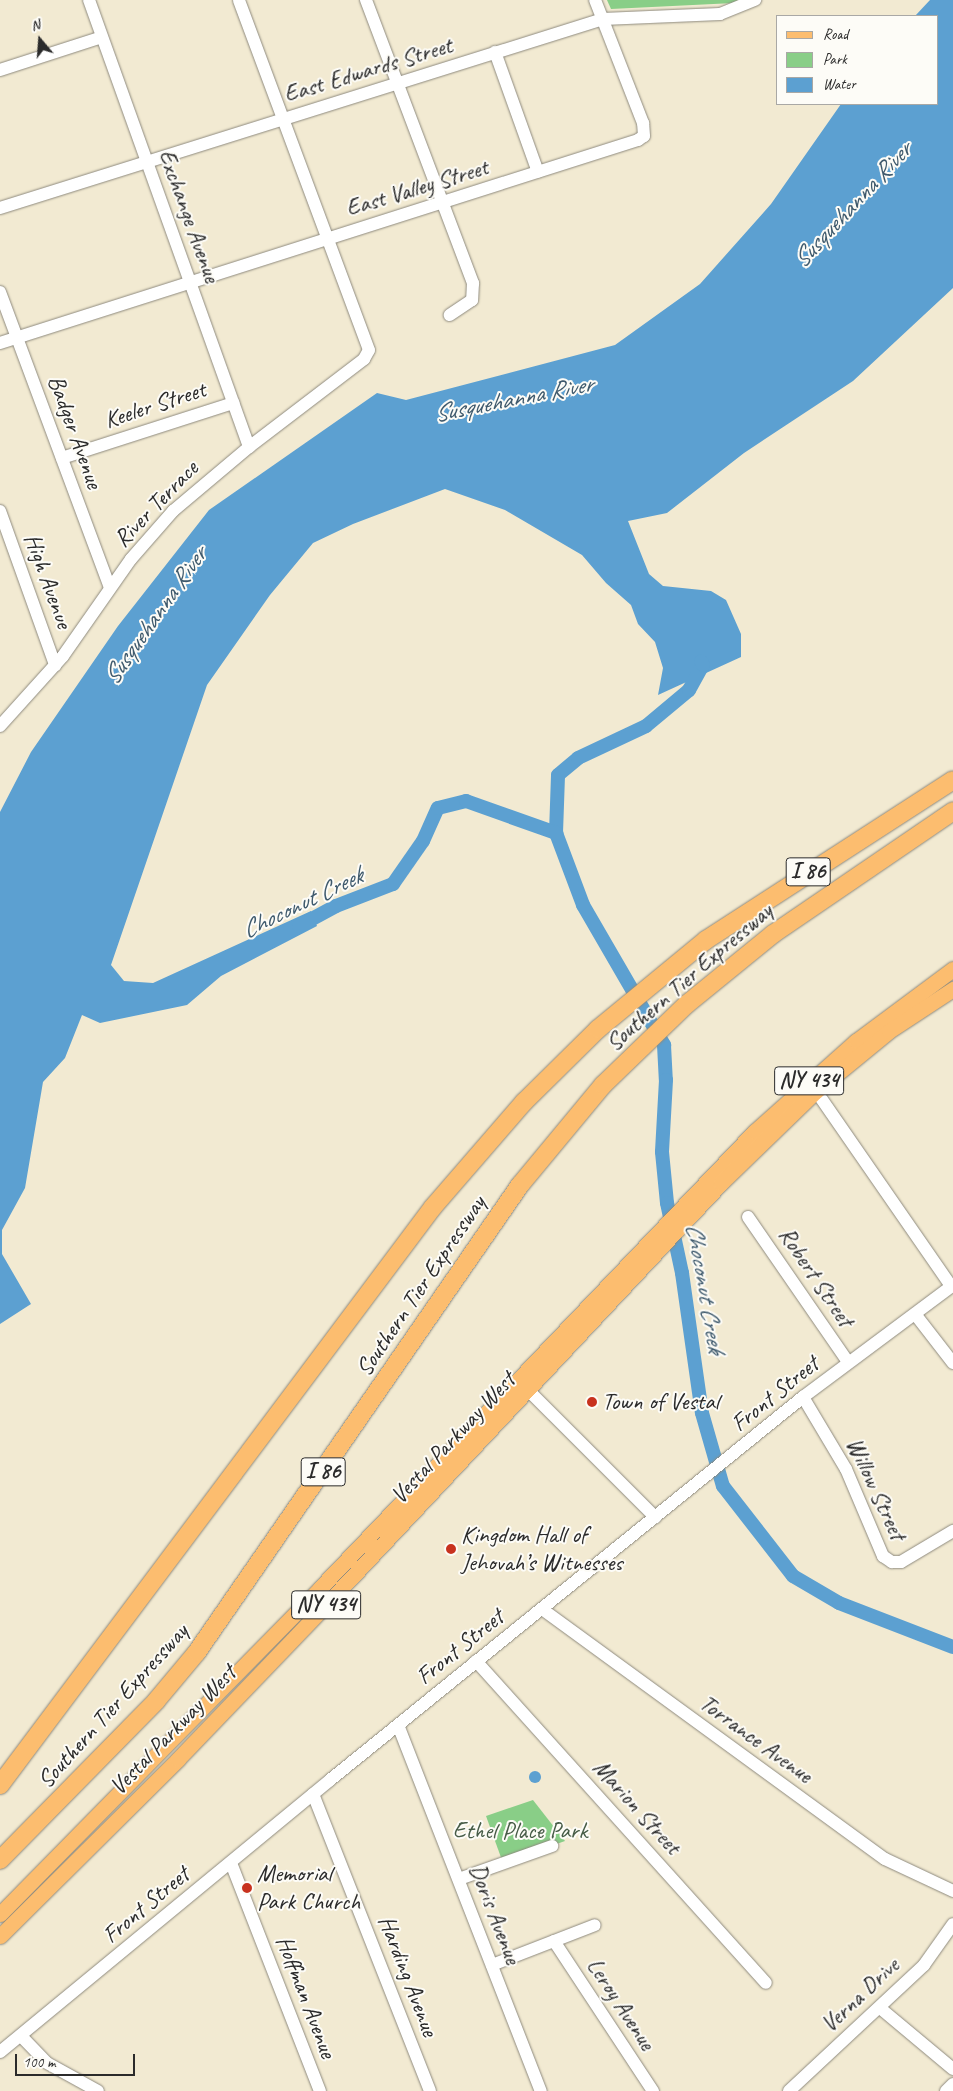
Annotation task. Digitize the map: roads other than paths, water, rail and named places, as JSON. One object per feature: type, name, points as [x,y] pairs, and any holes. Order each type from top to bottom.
[{"type":"highway","name":"Southern Tier Expressway","points":[[0,1785],[433,1207],[524,1102],[598,1029],[667,970],[792,881],[953,780]]},
{"type":"highway","name":"Southern Tier Expressway","points":[[0,1860],[105,1756],[197,1652],[520,1185],[623,1065],[687,1004],[801,913],[953,811]]},
{"type":"main road","name":"Vestal Parkway West","points":[[0,1914],[159,1756],[643,1266],[682,1216],[802,1087],[856,1041],[953,969]]},
{"type":"main road","name":"Vestal Parkway West","points":[[0,1936],[178,1759],[524,1385],[642,1250],[682,1216],[816,1091],[889,1032],[953,989]]},
{"type":"street","name":"Exchange Avenue","points":[[89,0],[249,446]]},
{"type":"street","points":[[239,0],[328,238]]},
{"type":"street","points":[[366,0],[474,293],[466,306],[450,315]]},
{"type":"street","points":[[596,0],[603,18],[720,14],[754,0]]},
{"type":"street","name":"East Edwards Street","points":[[0,208],[603,18]]},
{"type":"street","name":"East Valley Street","points":[[0,343],[638,140],[644,136],[643,123],[603,18]]},
{"type":"street","points":[[0,70],[102,37]]},
{"type":"street","points":[[495,52],[538,172]]},
{"type":"street","name":"River Terrace","points":[[0,726],[55,664],[110,586],[173,511],[249,446],[364,359],[369,350],[368,341],[328,238]]},
{"type":"street","name":"Badger Avenue","points":[[0,292],[110,586]]},
{"type":"street","name":"Keeler Street","points":[[62,458],[233,403]]},
{"type":"street","name":"High Avenue","points":[[0,511],[55,664]]},
{"type":"street","points":[[816,1091],[952,1286]]},
{"type":"street","name":"Robert Street","points":[[748,1217],[848,1362]]},
{"type":"street","name":"Front Street","points":[[0,2052],[476,1661],[744,1445],[848,1362],[952,1286]]},
{"type":"street","points":[[915,1314],[953,1364]]},
{"type":"street","points":[[524,1385],[655,1517]]},
{"type":"street","name":"Willow Street","points":[[803,1398],[846,1469],[883,1556],[892,1562],[901,1562],[953,1531]]},
{"type":"street","name":"Torrance Avenue","points":[[542,1609],[885,1859],[953,1891]]},
{"type":"street","name":"Marion Street","points":[[476,1661],[766,1983]]},
{"type":"street","name":"Doris Avenue","points":[[398,1725],[541,2091]]},
{"type":"street","name":"Harding Avenue","points":[[313,1794],[430,2091]]},
{"type":"street","points":[[459,1879],[552,1846]]},
{"type":"street","name":"Hoffman Avenue","points":[[231,1862],[320,2091]]},
{"type":"street","name":"Verna Drive","points":[[789,2091],[924,1965],[953,1924]]},
{"type":"street","points":[[492,1965],[594,1925]]},
{"type":"street","name":"Leroy Avenue","points":[[554,1941],[653,2091]]},
{"type":"street","points":[[880,2008],[953,2069]]},
{"type":"street","points":[[21,2036],[47,2063],[98,2091]]},
{"type":"street","points":[[946,2091],[953,2084]]},
{"type":"water","name":"Susquehanna River","points":[[930,0],[953,0],[953,288],[853,381],[744,453],[667,513],[628,521],[649,574],[663,586],[711,591],[726,600],[741,634],[741,657],[658,695],[663,668],[655,642],[638,624],[631,605],[606,583],[582,555],[505,510],[445,489],[353,524],[313,543],[270,595],[207,685],[111,965],[124,981],[153,983],[311,911],[317,926],[221,976],[187,1005],[100,1023],[82,1015],[65,1058],[43,1082],[25,1188],[2,1230],[2,1254],[31,1304],[0,1324],[0,812],[31,752],[118,626],[209,510],[377,393],[406,400],[615,345],[700,284],[771,204],[840,105],[938,105],[938,15],[916,15]]},
{"type":"water","points":[[533,1771],[537,1771],[541,1777],[537,1783],[533,1783],[529,1779],[529,1775]]},
{"type":"waterway","name":"Choconut Creek","points":[[556,833],[558,775],[578,758],[646,726],[689,690],[703,665],[701,661]]},
{"type":"waterway","name":"Choconut Creek","points":[[299,926],[336,906],[393,884],[423,841],[438,808],[466,801],[556,833],[583,905],[664,1045],[666,1080],[662,1152],[667,1203],[682,1273],[702,1413],[723,1486],[793,1576],[839,1603],[953,1647]]},
{"type":"place","name":"Town of Vestal","points":[[592,1402]]},
{"type":"place","name":"Kingdom Hall of Jehovah’s Witnesses","points":[[451,1549]]},
{"type":"place","name":"Memorial Park Church","points":[[247,1888]]},
{"type":"park label","name":"Ethel Place Park","points":[[520,1831]]}]
